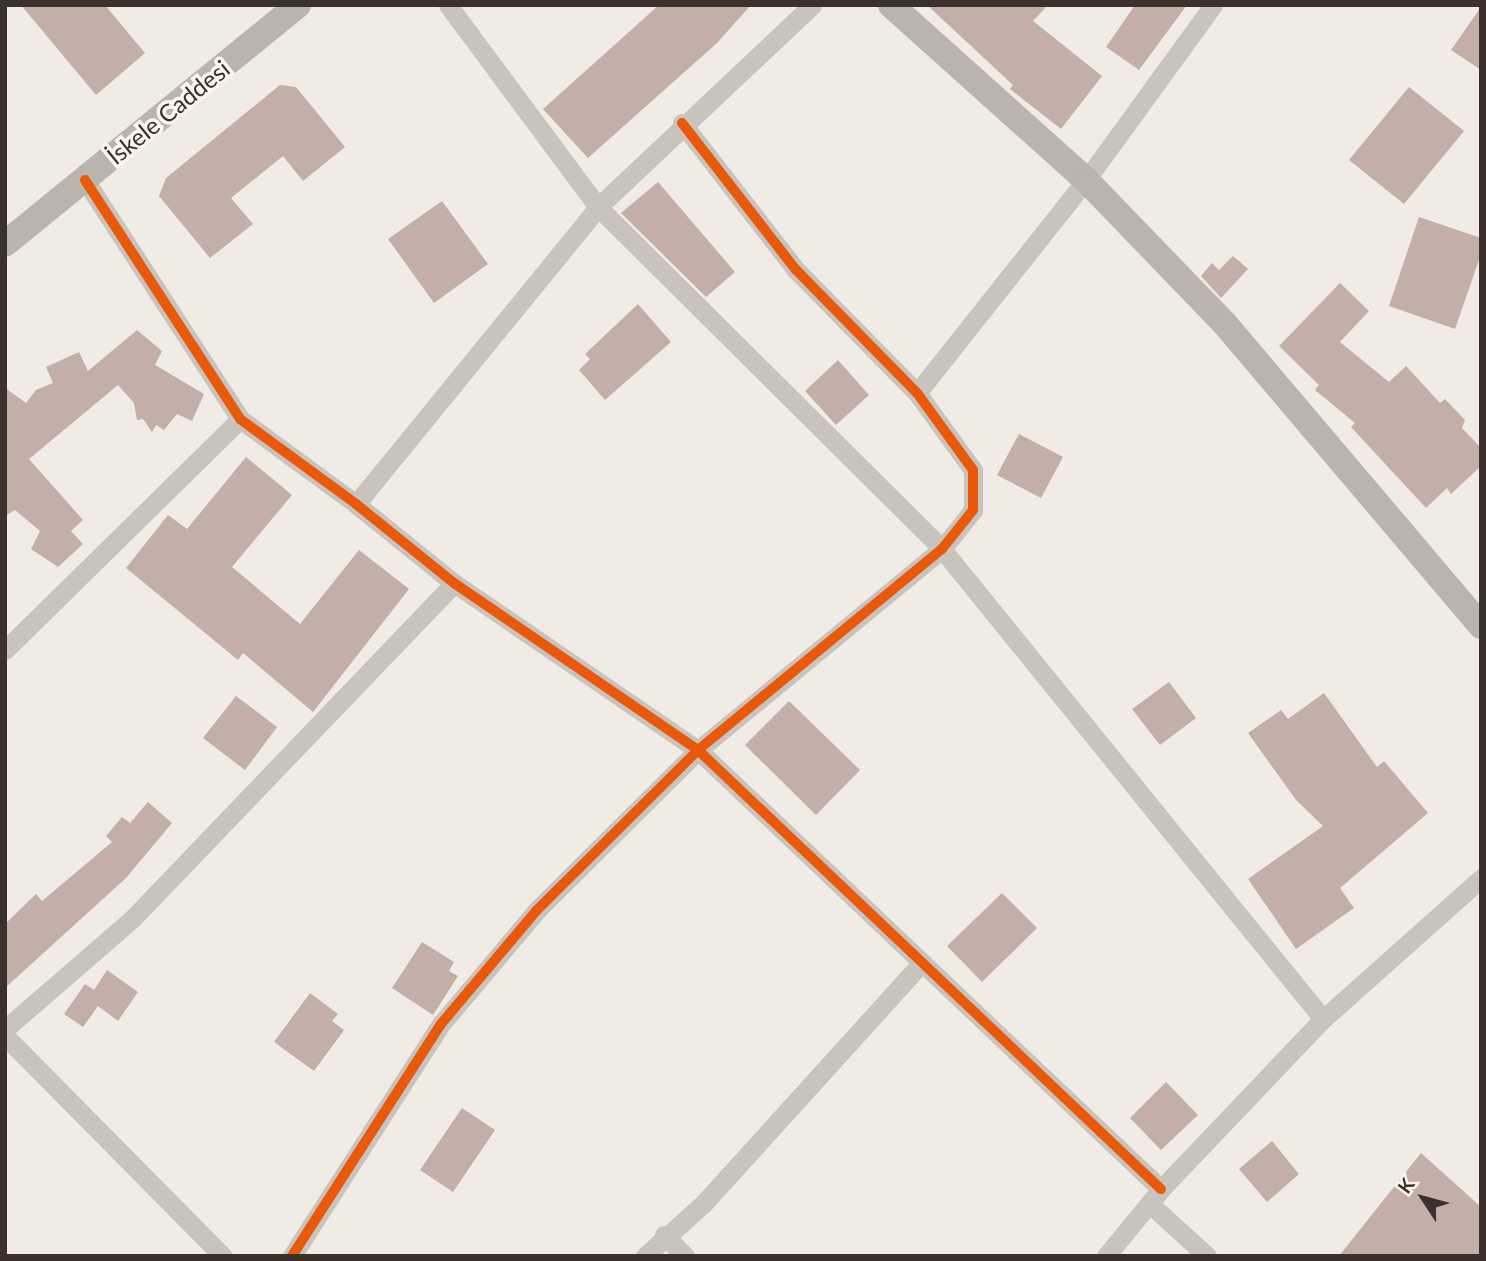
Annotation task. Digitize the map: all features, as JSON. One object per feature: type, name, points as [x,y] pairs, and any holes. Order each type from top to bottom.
[{"type":"street","name":"İskele Caddesi","points":[[5,244],[298,5]]},
{"type":"street","points":[[448,5],[597,207],[942,549],[1323,1019]]},
{"type":"street","points":[[356,503],[597,207],[682,123],[812,5]]},
{"type":"street","points":[[891,5],[1086,180],[1225,324],[1481,626]]},
{"type":"street","points":[[917,393],[1086,180],[1213,5]]},
{"type":"street","points":[[292,1256],[442,1024],[537,909],[698,750],[942,549],[973,510],[973,470],[917,393],[796,271],[682,123]]},
{"type":"street","points":[[85,180],[240,419],[356,503],[454,583],[698,750],[1156,1197],[1207,1256]]},
{"type":"street","points":[[5,650],[240,419]]},
{"type":"street","points":[[5,1029],[133,918],[454,583]]},
{"type":"street","points":[[1106,1256],[1156,1197],[1323,1019],[1481,878]]},
{"type":"street","points":[[645,1256],[664,1235],[703,1204],[920,965]]},
{"type":"street","points":[[5,1036],[223,1256]]},
{"type":"street","points":[[664,1235],[685,1256]]},
{"type":"building","points":[[21,5],[105,5],[145,53],[96,95]]},
{"type":"building","points":[[659,5],[751,5],[717,43],[588,158],[543,109]]},
{"type":"building","points":[[927,5],[1048,5],[1033,21],[1102,76],[1061,129],[1010,89],[1013,85]]},
{"type":"building","points":[[1135,5],[1187,5],[1139,70],[1106,47]]},
{"type":"building","points":[[1481,7],[1481,70],[1451,50]]},
{"type":"building","points":[[280,85],[296,87],[345,147],[303,181],[283,156],[231,198],[253,224],[210,258],[159,196],[166,178]]},
{"type":"building","points":[[1409,87],[1464,131],[1404,204],[1349,160]]},
{"type":"building","points":[[658,182],[735,272],[706,297],[621,213]]},
{"type":"building","points":[[442,201],[488,264],[434,303],[388,239]]},
{"type":"building","points":[[1419,217],[1481,238],[1481,254],[1455,329],[1389,306]]},
{"type":"building","points":[[1233,256],[1248,269],[1221,298],[1201,276],[1212,263],[1219,270]]},
{"type":"building","points":[[1340,283],[1369,311],[1340,342],[1389,382],[1406,366],[1440,403],[1445,399],[1465,420],[1462,428],[1481,448],[1481,466],[1451,494],[1447,488],[1426,508],[1351,427],[1355,423],[1315,390],[1319,385],[1279,346]]},
{"type":"building","points":[[638,304],[671,342],[605,400],[579,370],[590,359],[585,354]]},
{"type":"building","points":[[137,330],[162,351],[155,365],[204,394],[192,421],[177,414],[164,430],[156,425],[152,432],[143,419],[137,420],[134,403],[118,385],[29,459],[83,520],[71,531],[83,544],[58,567],[31,549],[40,531],[15,510],[5,516],[5,388],[26,403],[36,390],[53,383],[46,367],[79,352],[88,371]]},
{"type":"building","points":[[838,360],[869,395],[836,425],[805,391]]},
{"type":"building","points":[[1019,434],[1063,457],[1041,498],[997,475]]},
{"type":"building","points":[[246,457],[292,495],[232,567],[300,624],[359,550],[409,589],[313,712],[243,653],[238,660],[126,568],[168,515],[187,529]]},
{"type":"building","points":[[1169,682],[1196,718],[1160,745],[1132,709]]},
{"type":"building","points":[[1324,693],[1377,767],[1384,761],[1428,813],[1340,888],[1354,908],[1296,949],[1248,879],[1323,826],[1296,800],[1248,733],[1281,710],[1288,719]]},
{"type":"building","points":[[236,696],[277,727],[245,770],[203,738]]},
{"type":"building","points":[[789,701],[860,770],[816,815],[745,745]]},
{"type":"building","points":[[148,802],[172,823],[126,878],[5,988],[5,924],[36,894],[42,901],[112,842],[106,836],[122,817],[130,823]]},
{"type":"building","points":[[1002,893],[1037,928],[982,982],[947,946]]},
{"type":"building","points":[[422,942],[454,962],[449,971],[458,976],[433,1015],[392,988]]},
{"type":"building","points":[[107,970],[138,992],[118,1021],[98,1006],[83,1027],[64,1014],[85,984],[94,990]]},
{"type":"building","points":[[310,993],[338,1014],[332,1021],[344,1030],[314,1071],[274,1042]]},
{"type":"building","points":[[1166,1082],[1198,1115],[1161,1150],[1130,1118]]},
{"type":"building","points":[[462,1108],[495,1130],[453,1192],[420,1170]]},
{"type":"building","points":[[1272,1141],[1299,1174],[1267,1202],[1239,1169]]},
{"type":"building","points":[[1421,1153],[1481,1207],[1481,1256],[1339,1256]]},
{"type":"cycle path","points":[[292,1256],[441,1024],[537,910],[698,750],[942,549],[973,510],[973,470],[917,393],[796,270],[682,123]]},
{"type":"cycle path","points":[[85,180],[240,419],[356,504],[454,583],[698,750],[1161,1189]]}]
